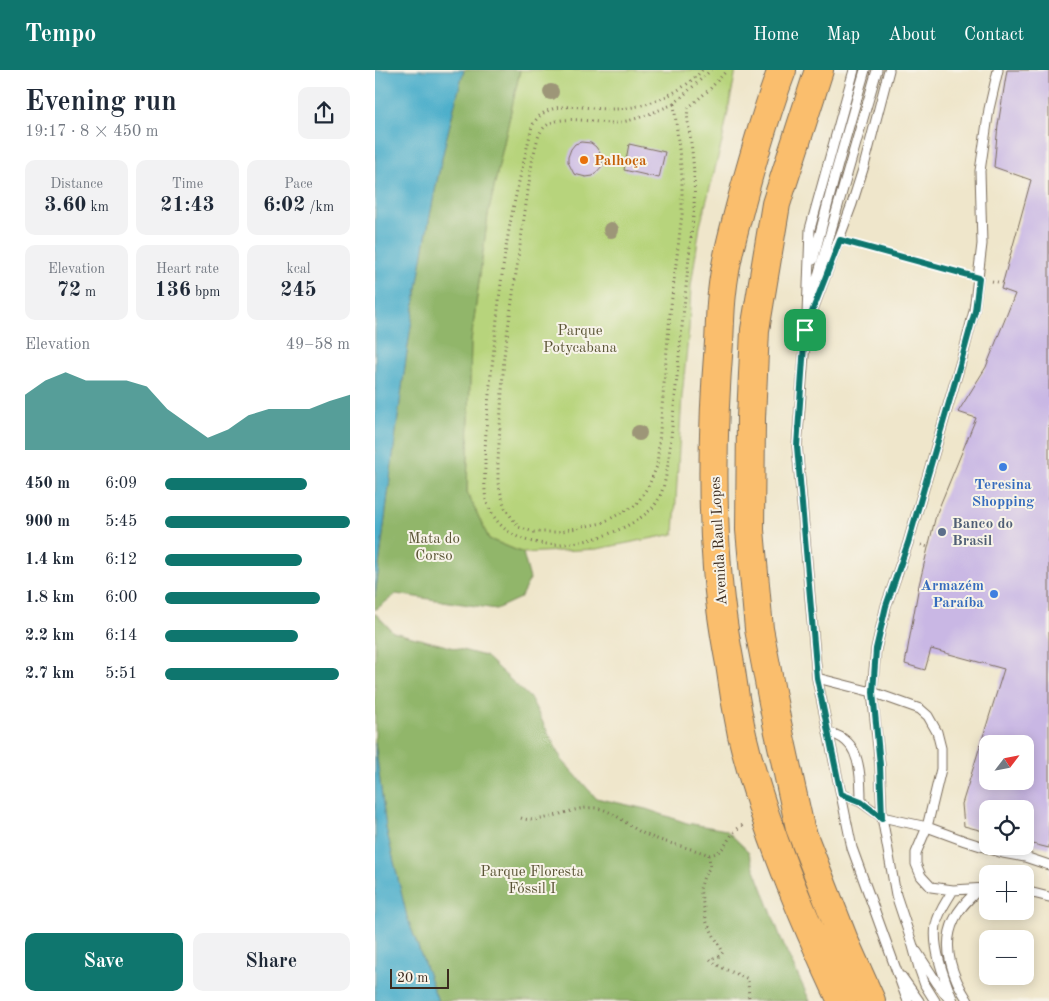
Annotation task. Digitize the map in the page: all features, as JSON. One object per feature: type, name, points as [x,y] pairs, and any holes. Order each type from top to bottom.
[{"type":"main road","name":"Avenida Raul Lopes","points":[[782,70],[767,110],[735,226],[722,291],[715,377],[714,427],[714,509],[717,570],[723,625],[742,734],[766,813],[811,935],[842,1001]]},
{"type":"main road","points":[[819,70],[776,204],[755,330],[751,418],[750,530],[759,629],[800,828],[845,943],[871,1001]]},
{"type":"lane","points":[[853,70],[809,229],[807,315],[797,446],[817,678],[852,848],[909,1001]]},
{"type":"lane","points":[[809,275],[865,70]]},
{"type":"lane","points":[[807,315],[877,70]]},
{"type":"lane","points":[[805,330],[840,240],[864,166],[889,70]]},
{"type":"lane","points":[[935,1001],[925,985],[896,895],[882,818],[880,765],[873,692],[876,649],[886,606],[908,543],[975,311],[982,244],[980,171],[989,110],[999,70]]},
{"type":"lane","points":[[817,678],[873,692],[920,709],[928,716],[937,732],[941,748],[941,769],[927,827],[917,853],[917,864],[921,876],[931,887],[953,890],[978,890]]},
{"type":"lane","points":[[828,732],[846,740],[852,748],[860,777],[861,802]]},
{"type":"lane","points":[[841,794],[861,802],[882,818],[927,827],[1003,853],[1025,857],[1049,865]]},
{"type":"lane","points":[[952,1001],[944,978],[936,937],[936,925],[939,914],[953,890]]},
{"type":"lane","points":[[968,1001],[953,973],[949,954],[949,936],[954,920],[961,908],[978,890]]},
{"type":"lane","points":[[1034,893],[1049,897]]},
{"type":"lane","points":[[913,946],[937,983],[952,1001]]},
{"type":"lane","points":[[893,962],[919,1001]]},
{"type":"path","points":[[701,70],[687,84],[667,98],[613,109],[551,108],[535,119],[532,126],[506,247],[485,442],[486,501],[505,530],[518,538],[535,543],[553,545],[573,544],[622,528],[648,512],[659,499],[665,483],[669,457],[694,207],[695,183],[687,116],[688,108],[710,89],[727,70]]},
{"type":"path","points":[[674,104],[682,176],[682,204],[657,466],[649,485],[636,505],[602,523],[557,532],[533,532],[518,527],[505,508],[498,483],[504,356],[533,156],[541,131],[549,124],[558,120],[617,122],[674,104],[711,70]]},
{"type":"path","points":[[840,240],[1003,283]]},
{"type":"path","points":[[521,818],[530,821],[580,809],[607,810],[637,831],[709,855],[717,854],[736,830],[748,821],[766,813]]},
{"type":"path","points":[[709,855],[710,867],[704,876],[700,889],[707,923],[723,952],[720,956],[710,959],[721,967],[747,979],[749,1001]]},
{"type":"green space","name":"Mata do Corso","points":[[464,70],[520,70],[488,215],[471,341],[467,492],[489,539],[523,553],[530,579],[520,598],[496,609],[396,594],[375,610],[375,597],[410,332],[433,200]]},
{"type":"green space","name":"Parque Potycabana","points":[[520,70],[736,70],[722,142],[700,226],[691,286],[674,534],[597,549],[523,553],[489,539],[467,492],[471,341],[488,215]]},
{"type":"green space","name":"Parque Floresta Fóssil I","points":[[375,613],[393,632],[485,656],[531,699],[562,760],[596,798],[646,809],[687,823],[726,830],[748,851],[784,946],[810,1001],[438,1001],[407,917],[386,828],[375,743]]},
{"type":"water","points":[[375,70],[464,70],[447,135],[421,266],[410,332],[375,597]]},
{"type":"water","points":[[375,743],[386,828],[407,917],[438,1001],[375,1001]]},
{"type":"building","name":"Teresina Shopping","points":[[1007,70],[1049,70],[1049,848],[1034,844],[1034,800],[979,800],[979,830],[964,826],[962,804],[979,749],[979,790],[1034,790],[1034,735],[983,735],[1004,669],[931,649],[925,670],[905,664],[919,585],[936,515],[976,418],[958,412],[986,367],[1015,294],[1001,289],[1031,180],[994,167],[998,125]]},
{"type":"building","name":"Palhoça","points":[[581,142],[591,143],[600,153],[603,165],[593,176],[586,177],[574,174],[568,162],[571,149],[575,144]]},
{"type":"building","points":[[629,144],[665,152],[659,178],[624,170]]},
{"type":"place","name":"Palhoça","points":[[584,160]]},
{"type":"place","name":"Teresina Shopping","points":[[1003,467]]},
{"type":"place","name":"Banco do Brasil","points":[[942,532]]},
{"type":"place","name":"Armazém Paraíba","points":[[994,594]]},
{"type":"route","points":[[840,240],[979,278],[975,311],[964,351],[908,543],[886,606],[876,649],[873,692],[880,765],[882,818],[861,802],[841,794],[817,678],[803,534],[797,446],[805,330],[840,240]]}]
